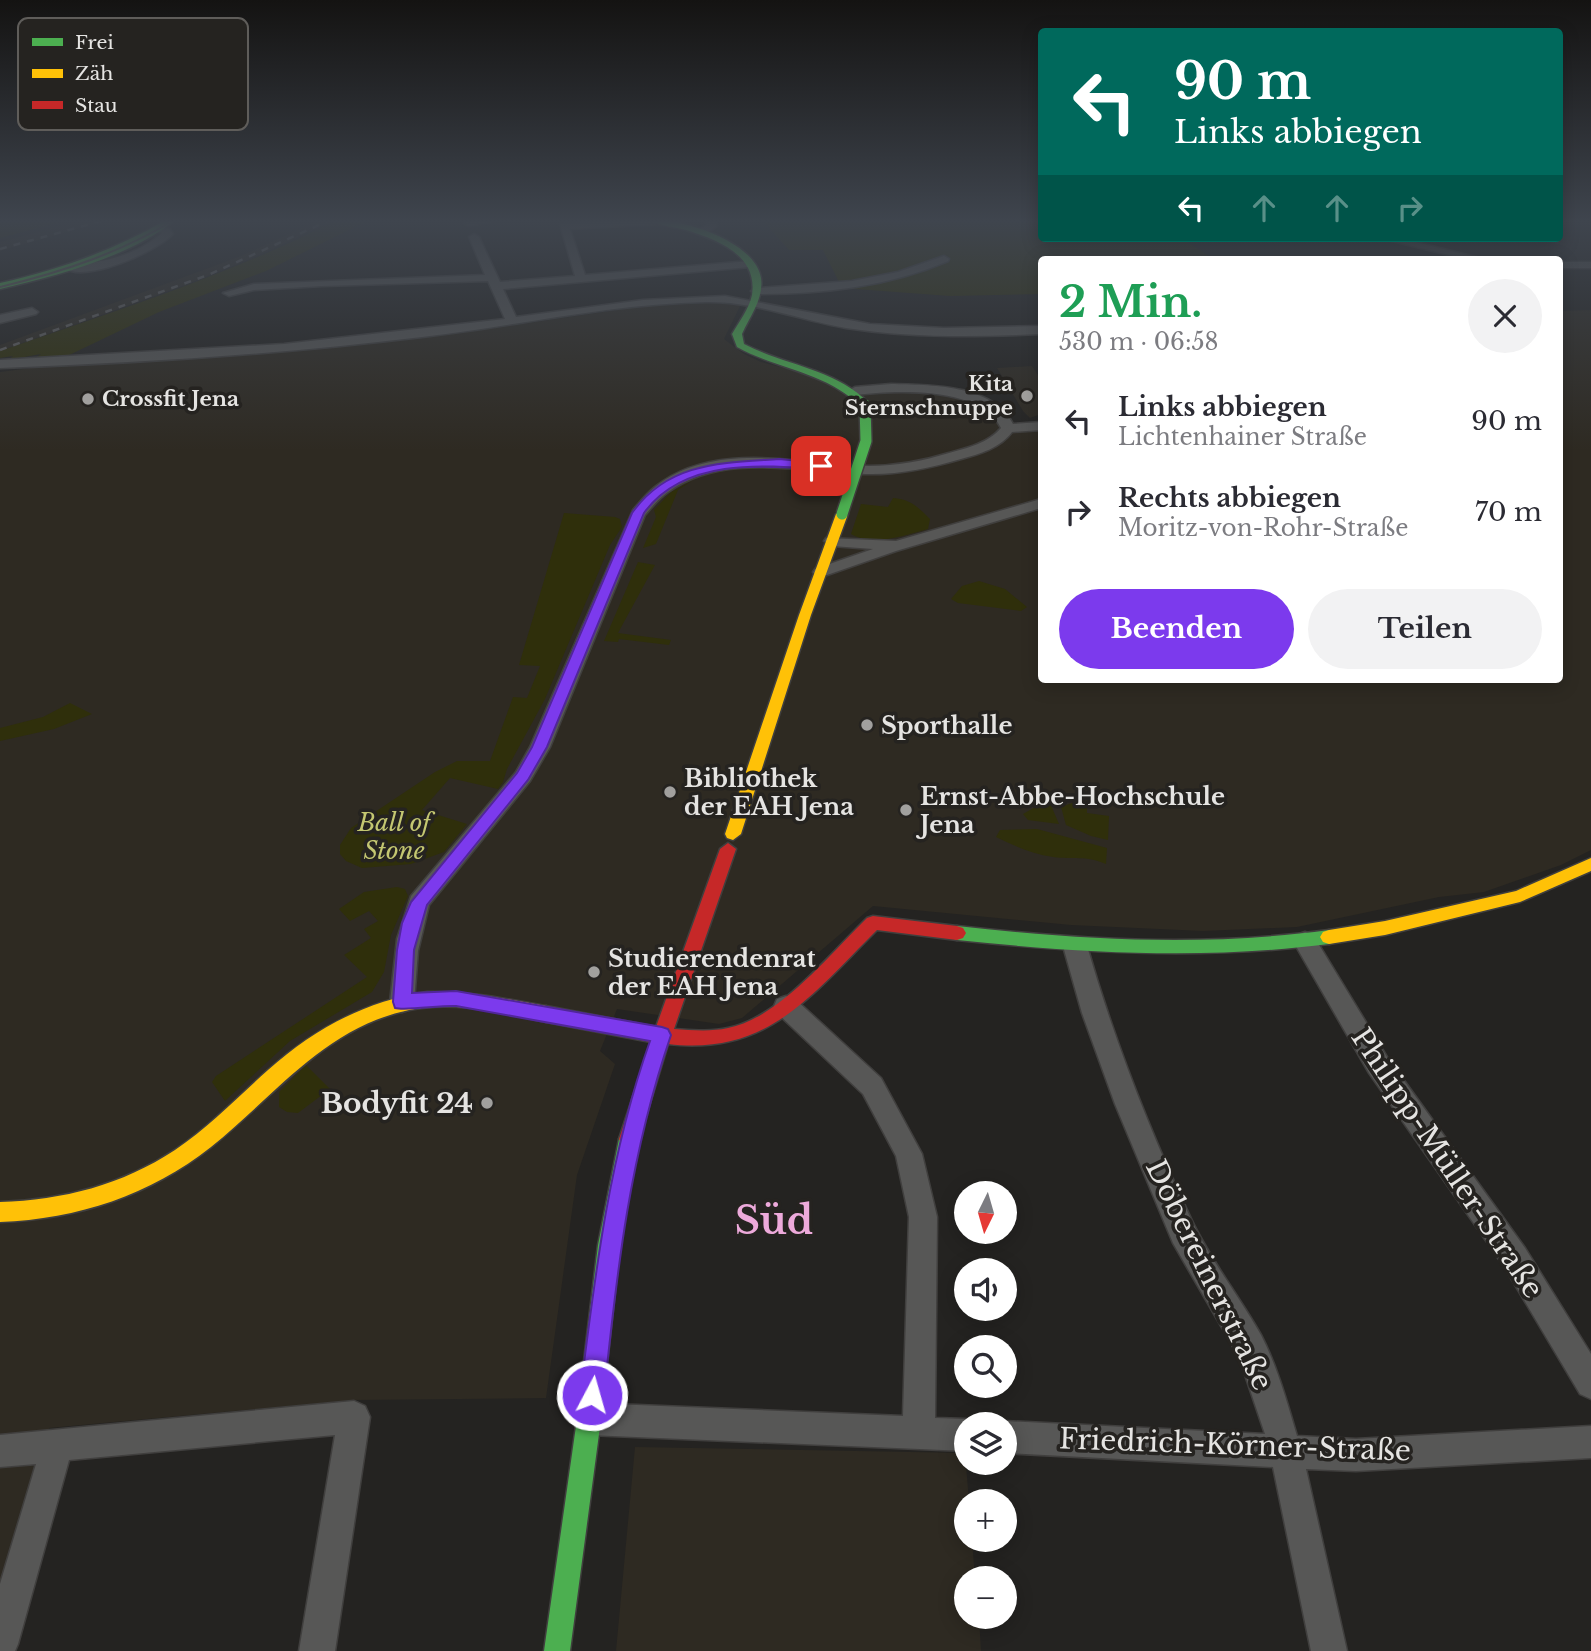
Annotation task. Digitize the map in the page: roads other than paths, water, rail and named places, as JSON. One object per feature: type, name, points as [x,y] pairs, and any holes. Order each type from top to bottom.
[{"type":"main road","points":[[557,1651],[589,1419],[609,1245],[626,1153],[647,1078],[866,441],[865,405],[855,391],[828,376],[756,356],[740,345],[737,334],[755,297]]},
{"type":"main road","points":[[0,1212],[50,1210],[128,1186],[190,1152],[228,1120],[288,1062],[321,1036],[361,1016],[402,1002],[456,998],[662,1035],[720,1038],[746,1031],[786,1006],[873,923],[1075,946],[1227,949],[1305,941],[1385,928],[1520,895],[1591,864]]},
{"type":"street","points":[[500,297],[512,322]]},
{"type":"street","points":[[0,364],[225,352],[512,322],[635,303],[742,297]]},
{"type":"street","points":[[758,297],[842,323],[877,328],[966,333],[1038,330]]},
{"type":"street","points":[[0,319],[32,312]]},
{"type":"street","points":[[402,1002],[405,950],[419,902],[523,776],[540,747],[638,513],[650,496],[694,472],[736,463],[779,462],[871,470],[914,466],[987,446],[1004,436],[1008,428],[1007,421],[1000,413],[969,398],[902,387],[855,391]]},
{"type":"street","points":[[1008,428],[1038,426]]},
{"type":"street","points":[[821,572],[1038,504]]},
{"type":"street","points":[[832,541],[897,546]]},
{"type":"street","name":"Philipp-Müller-Straße","points":[[1305,941],[1378,1065],[1515,1258],[1591,1383]]},
{"type":"street","name":"Döbereinerstraße","points":[[1075,946],[1094,1013],[1128,1104],[1183,1233],[1251,1348],[1270,1396],[1286,1452],[1329,1651]]},
{"type":"street","points":[[786,1006],[872,1086],[909,1154],[923,1217],[919,1433]]},
{"type":"street","points":[[0,1451],[354,1418],[317,1651]]},
{"type":"street","points":[[589,1419],[954,1434]]},
{"type":"street","name":"Friedrich-Körner-Straße","points":[[1017,1438],[1356,1455],[1591,1442]]},
{"type":"street","points":[[0,1644],[58,1444]]},
{"type":"railway","points":[[0,350],[147,297]]},
{"type":"place","name":"Kita Sternschnuppe","points":[[1027,396]]},
{"type":"place","name":"Crossfit Jena","points":[[88,399]]},
{"type":"place","name":"Sporthalle","points":[[867,725]]},
{"type":"place","name":"Bibliothek der EAH Jena","points":[[670,792]]},
{"type":"place","name":"Ernst-Abbe-Hochschule Jena","points":[[906,810]]},
{"type":"place","name":"Studierendenrat der EAH Jena","points":[[594,972]]},
{"type":"place","name":"Bodyfit 24","points":[[487,1103]]},
{"type":"district","name":"Süd","points":[[774,1220]]},
{"type":"park label","name":"Ball of Stone","points":[[394,836]]}]
